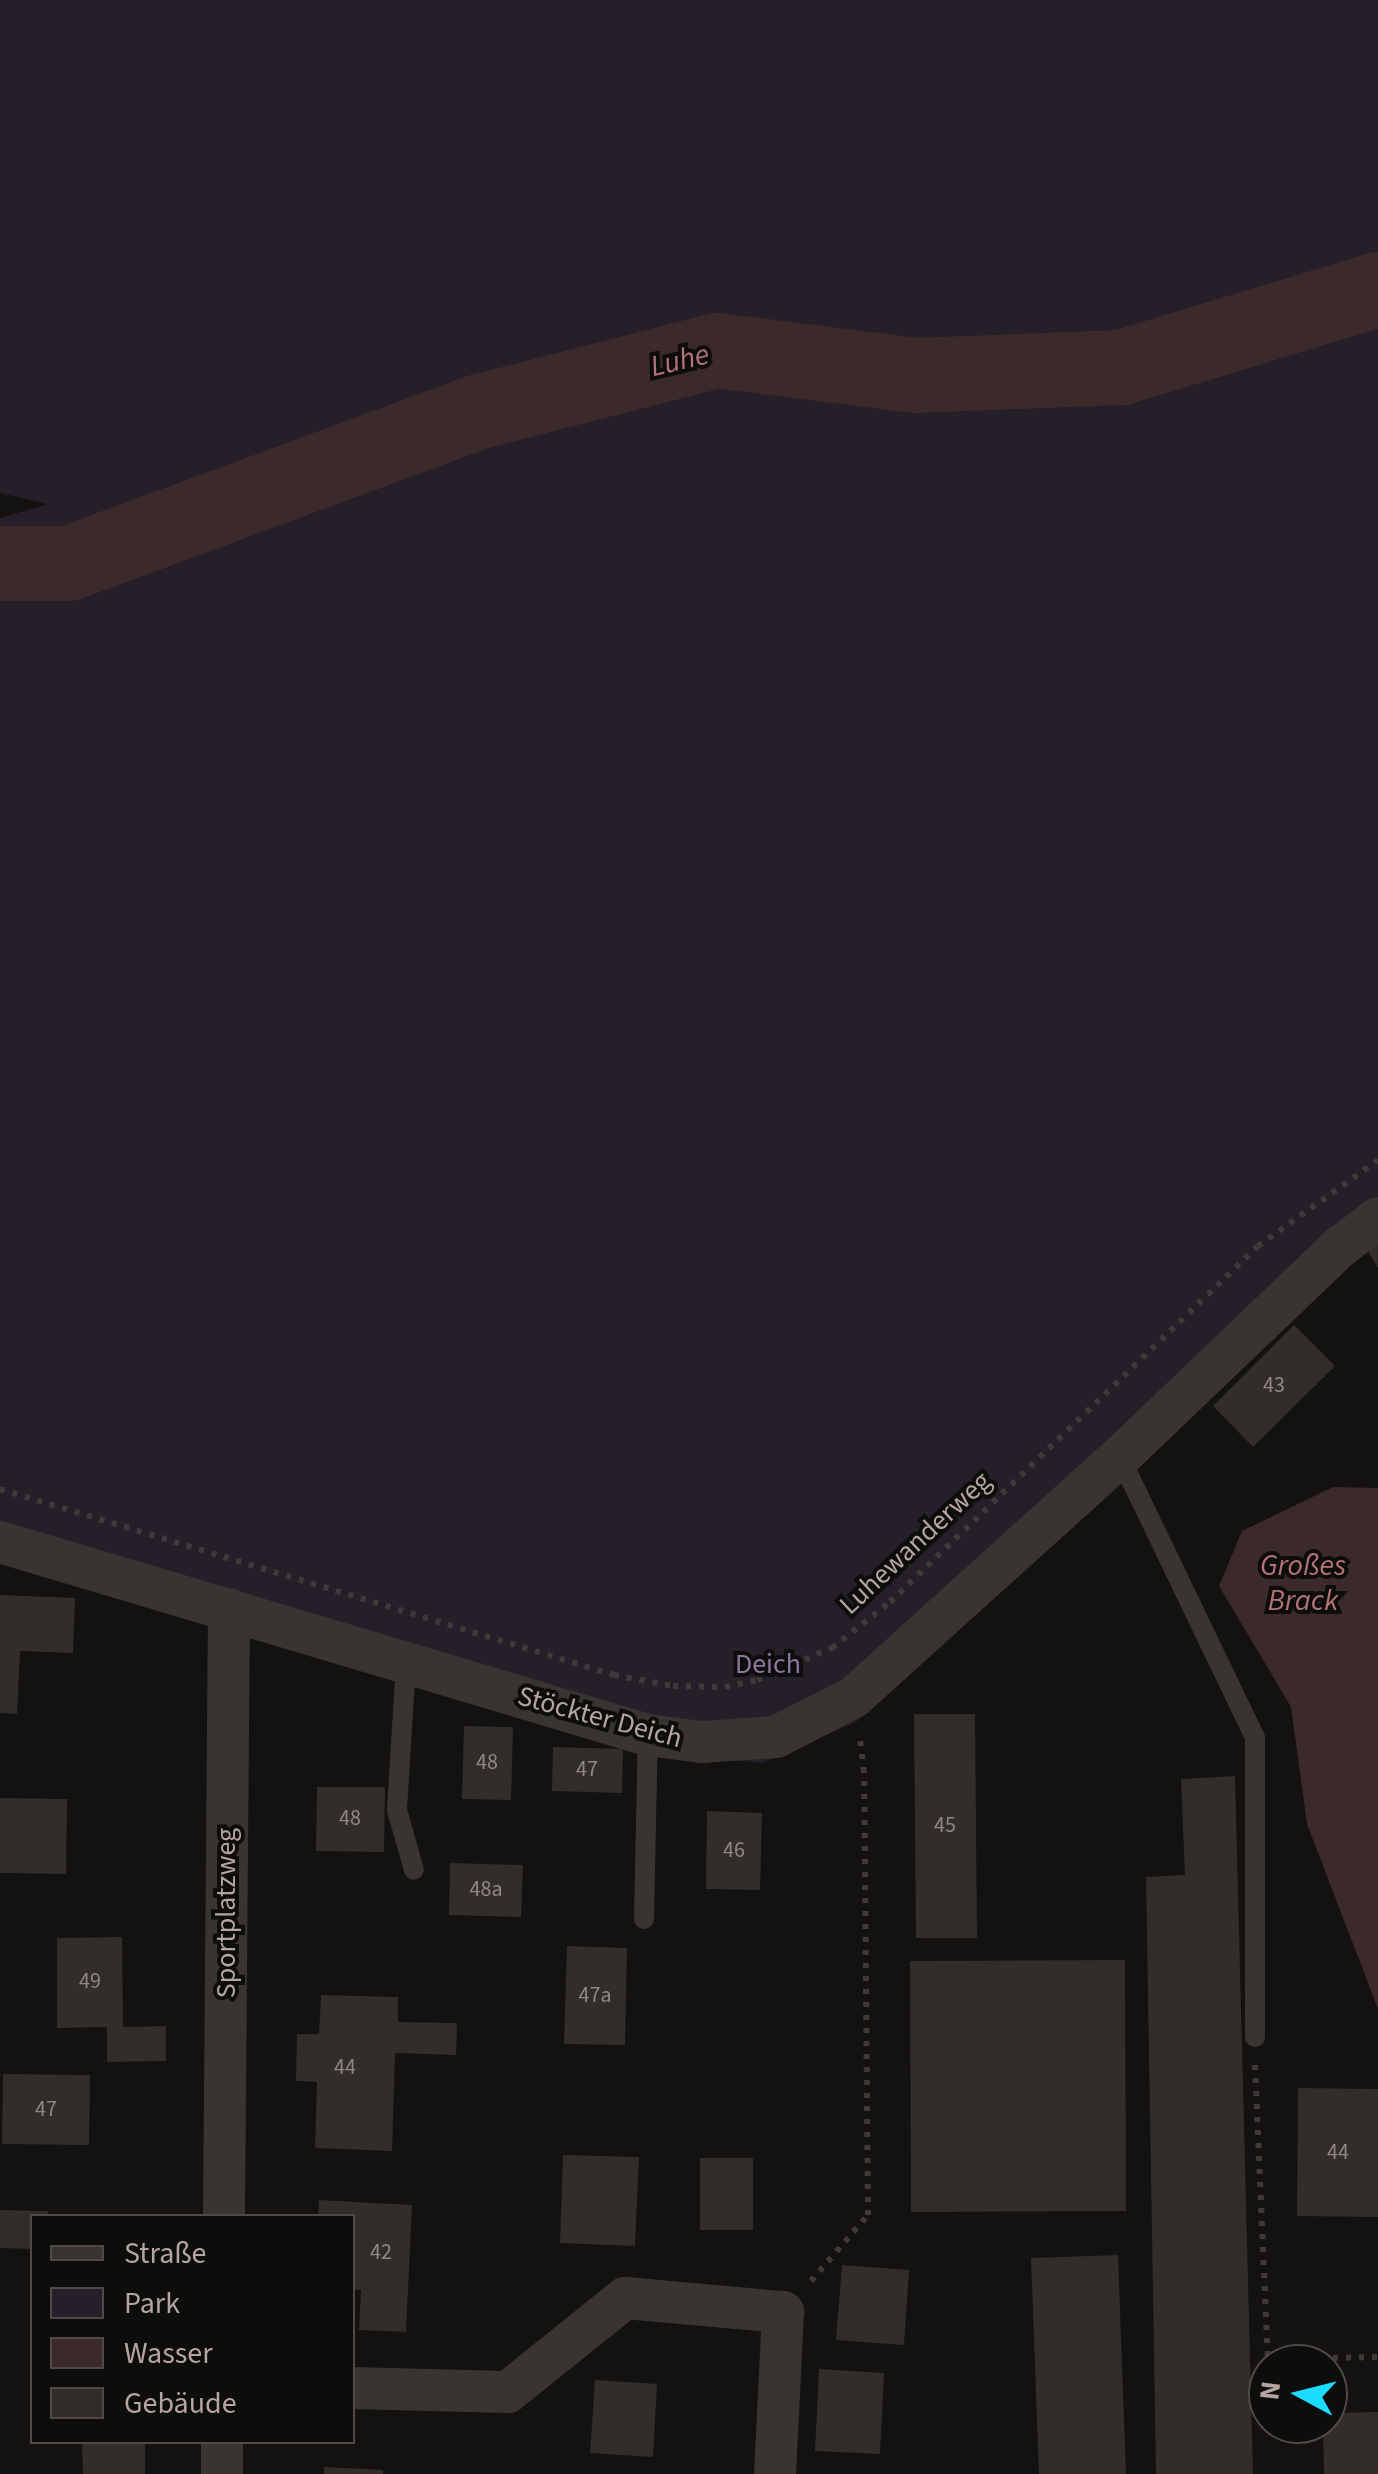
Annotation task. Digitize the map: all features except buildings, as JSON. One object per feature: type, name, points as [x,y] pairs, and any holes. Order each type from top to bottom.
[{"type":"street","name":"Stöckter Deich","points":[[0,1542],[648,1735],[702,1742],[776,1738],[854,1697],[1120,1456],[1340,1247],[1378,1218]]},
{"type":"street","name":"Sportplatzweg","points":[[224,2214],[229,1609]]},
{"type":"street","points":[[355,2388],[508,2392],[625,2298],[784,2312],[776,2474]]},
{"type":"street","points":[[222,2444],[222,2474]]},
{"type":"lane","points":[[1120,1456],[1255,1737],[1255,2037]]},
{"type":"lane","points":[[406,1662],[396,1810],[414,1870]]},
{"type":"lane","points":[[644,1918],[648,1735]]},
{"type":"path","name":"Luhewanderweg","points":[[0,1489],[614,1675],[673,1686],[725,1688],[757,1680],[832,1648],[890,1602],[1258,1246],[1378,1160]]},
{"type":"path","points":[[784,2312],[868,2215],[864,1772],[854,1697]]},
{"type":"path","points":[[1255,2037],[1268,2359],[1378,2357]]},
{"type":"green space","name":"Deich","points":[[0,0],[1378,0],[1378,1227],[1355,1244],[856,1722],[762,1763],[676,1754],[0,1558],[0,518],[48,504],[0,493]]},
{"type":"water","name":"Großes Brack","points":[[1333,1487],[1378,1488],[1378,2009],[1307,1824],[1291,1707],[1219,1586],[1242,1531]]},
{"type":"waterway","name":"Luhe","points":[[0,563],[68,563],[479,411],[717,350],[915,375],[1121,367],[1378,289]]}]
